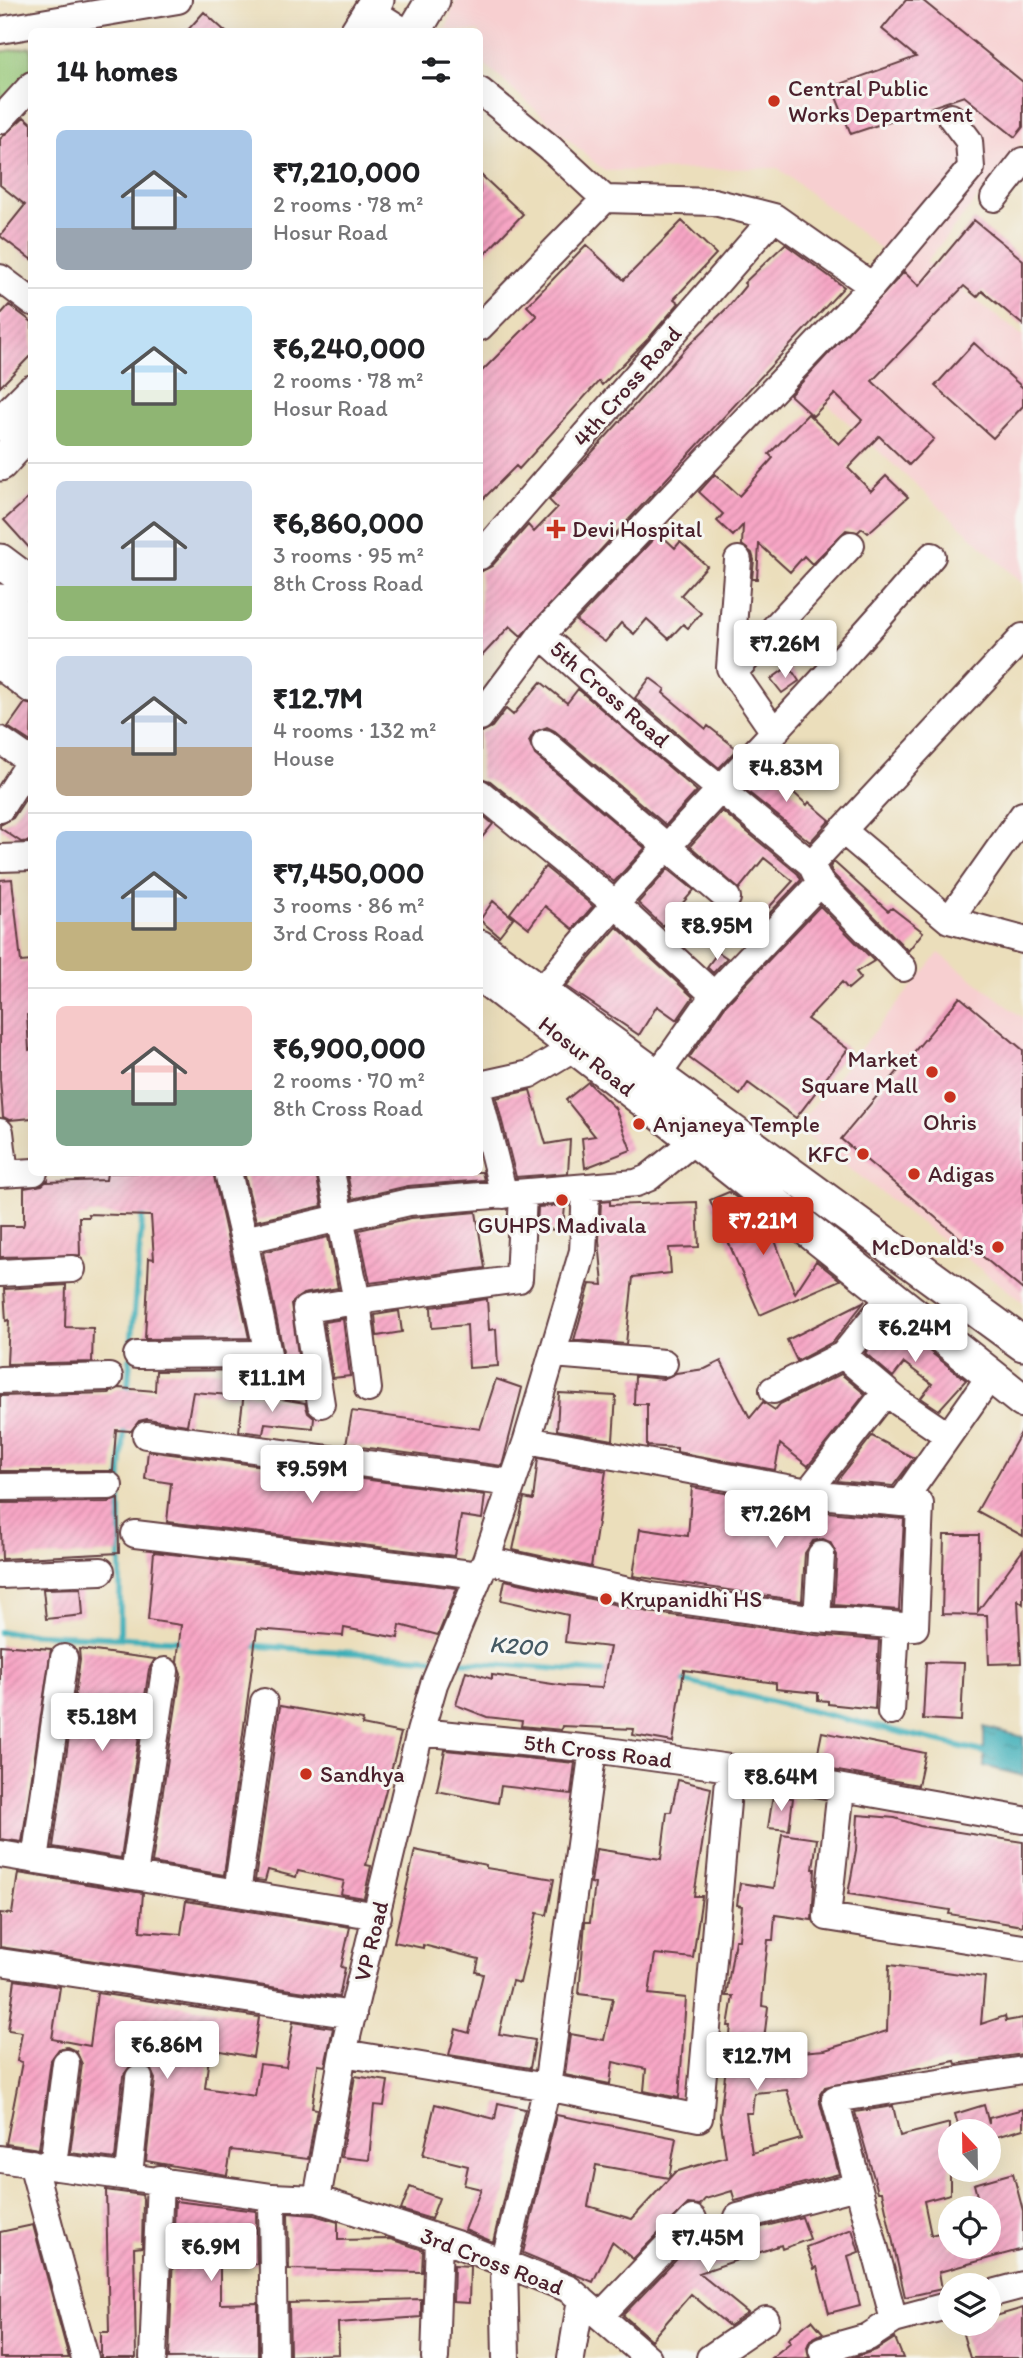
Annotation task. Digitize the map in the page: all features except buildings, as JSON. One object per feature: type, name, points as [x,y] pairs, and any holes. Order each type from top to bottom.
[{"type":"main road","points":[[416,28],[433,0]]},
{"type":"main road","points":[[0,424],[28,396]]},
{"type":"main road","points":[[0,464],[28,433]]},
{"type":"main road","points":[[0,561],[28,582]]},
{"type":"main road","points":[[0,601],[28,623]]},
{"type":"main road","points":[[0,633],[28,654]]},
{"type":"main road","points":[[0,663],[28,682]]},
{"type":"main road","name":"Hosur Road","points":[[483,949],[1023,1344]]},
{"type":"main road","name":"Hosur Road","points":[[483,980],[576,1047],[1023,1401]]},
{"type":"street","points":[[0,30],[88,23],[178,0]]},
{"type":"street","points":[[368,14],[397,28]]},
{"type":"street","points":[[0,120],[28,89]]},
{"type":"street","points":[[483,93],[550,148],[605,199],[714,202],[774,217],[872,286]]},
{"type":"street","name":"5th Cross Road","points":[[903,968],[816,873],[721,788],[635,719],[541,635],[872,286],[971,168],[969,141],[951,117]]},
{"type":"street","points":[[994,198],[1023,161]]},
{"type":"street","points":[[483,324],[605,199]]},
{"type":"street","name":"4th Cross Road","points":[[483,553],[774,217]]},
{"type":"street","points":[[0,278],[28,299]]},
{"type":"street","points":[[733,673],[851,545]]},
{"type":"street","points":[[541,992],[614,904],[864,638],[932,556]]},
{"type":"street","points":[[738,560],[730,668],[775,733]]},
{"type":"street","points":[[483,713],[541,635]]},
{"type":"street","points":[[657,1076],[715,995],[816,873],[842,831],[1023,637]]},
{"type":"street","points":[[0,740],[28,759]]},
{"type":"street","points":[[545,743],[727,898]]},
{"type":"street","points":[[0,809],[28,766]]},
{"type":"street","points":[[483,795],[614,904],[715,995]]},
{"type":"street","points":[[949,920],[1023,815]]},
{"type":"street","points":[[842,831],[949,920],[1023,940]]},
{"type":"street","points":[[0,858],[28,857]]},
{"type":"street","points":[[483,1084],[530,1074],[576,1047]]},
{"type":"street","points":[[321,1404],[306,1309],[519,1279],[514,1195],[483,1108]]},
{"type":"street","points":[[0,1132],[2,1174],[28,1172]]},
{"type":"street","points":[[244,1240],[421,1201],[636,1183],[649,1178],[695,1140]]},
{"type":"street","points":[[137,1355],[268,1354],[229,1176]]},
{"type":"street","points":[[332,1176],[357,1301],[368,1390]]},
{"type":"street","name":"VP Road","points":[[317,2199],[343,2053],[420,1732],[434,1684],[483,1567],[527,1440],[583,1251],[586,1189]]},
{"type":"street","points":[[0,1273],[72,1269]]},
{"type":"street","points":[[773,1390],[842,1355],[891,1296]]},
{"type":"street","points":[[553,1354],[664,1363]]},
{"type":"street","points":[[842,1355],[886,1392],[947,1435]]},
{"type":"street","points":[[901,1503],[991,1375]]},
{"type":"street","points":[[0,1380],[109,1377]]},
{"type":"street","points":[[808,1492],[886,1392]]},
{"type":"street","points":[[146,1435],[512,1483]]},
{"type":"street","points":[[135,1534],[483,1567],[652,1596],[817,1619],[915,1628],[920,1504],[808,1492],[527,1440]]},
{"type":"street","points":[[0,1487],[109,1486]]},
{"type":"street","points":[[817,1619],[821,1555]]},
{"type":"street","points":[[0,1575],[101,1571]]},
{"type":"street","points":[[891,1712],[896,1626]]},
{"type":"street","points":[[35,1860],[64,1658]]},
{"type":"street","points":[[134,1875],[165,1671]]},
{"type":"street","points":[[237,1893],[264,1702]]},
{"type":"street","name":"5th Cross Road","points":[[420,1732],[593,1749],[730,1768],[1023,1820]]},
{"type":"street","points":[[506,2358],[504,2263],[547,2087],[593,1749]]},
{"type":"street","points":[[343,2053],[547,2087],[699,2118],[730,1768]]},
{"type":"street","points":[[841,1789],[827,1917],[1023,1948]]},
{"type":"street","points":[[0,1854],[378,1916]]},
{"type":"street","points":[[0,1962],[353,2015]]},
{"type":"street","points":[[66,2063],[43,2164],[85,2358]]},
{"type":"street","points":[[894,2320],[835,2098],[1023,2070]]},
{"type":"street","points":[[129,2175],[139,2078]]},
{"type":"street","name":"3rd Cross Road","points":[[0,2158],[272,2197],[317,2199],[439,2239],[569,2289],[648,2358]]},
{"type":"street","points":[[153,2358],[160,2179]]},
{"type":"street","points":[[738,2217],[857,2186]]},
{"type":"street","points":[[272,2197],[274,2358]]},
{"type":"street","points":[[571,2358],[590,2308],[693,2219]]},
{"type":"street","points":[[435,2358],[439,2239]]},
{"type":"street","points":[[1001,2291],[1023,2285]]},
{"type":"street","points":[[822,2350],[868,2337],[894,2320],[938,2308]]},
{"type":"street","points":[[710,2358],[765,2320]]},
{"type":"shaded area","name":"Central Public Works Department","points":[[455,0],[1023,0],[1023,142],[926,262],[1023,336],[1023,584],[795,374],[897,262],[778,168],[604,171],[483,63],[483,28],[447,28]]},
{"type":"shaded area","name":"Market Square Mall","points":[[939,953],[1023,1018],[1023,1302],[796,1127]]},
{"type":"green space","points":[[28,47],[28,76],[0,105],[0,52]]},
{"type":"water","points":[[984,1727],[1023,1737],[1023,1776],[984,1766]]},
{"type":"waterway","points":[[131,1348],[143,1209]]},
{"type":"waterway","points":[[127,1397],[130,1359]]},
{"type":"waterway","points":[[120,1636],[120,1483],[125,1422]]},
{"type":"waterway","name":"K200","points":[[0,1632],[187,1641]]},
{"type":"waterway","name":"K200","points":[[247,1645],[438,1659]]},
{"type":"waterway","name":"K200","points":[[452,1661],[613,1673]]},
{"type":"waterway","name":"K200","points":[[676,1679],[992,1754]]},
{"type":"place","name":"Central Public Works Department","points":[[774,101]]},
{"type":"place","name":"Devi Hospital","points":[[556,529]]},
{"type":"place","name":"Market Square Mall","points":[[932,1072]]},
{"type":"place","name":"Ohris","points":[[950,1097]]},
{"type":"place","name":"Anjaneya Temple","points":[[639,1124]]},
{"type":"place","name":"KFC","points":[[863,1154]]},
{"type":"place","name":"Adigas","points":[[914,1174]]},
{"type":"place","name":"GUHPS Madivala","points":[[562,1200]]},
{"type":"place","name":"McDonald's","points":[[998,1247]]},
{"type":"place","name":"Krupanidhi HS","points":[[606,1599]]},
{"type":"place","name":"Sandhya","points":[[306,1774]]}]
